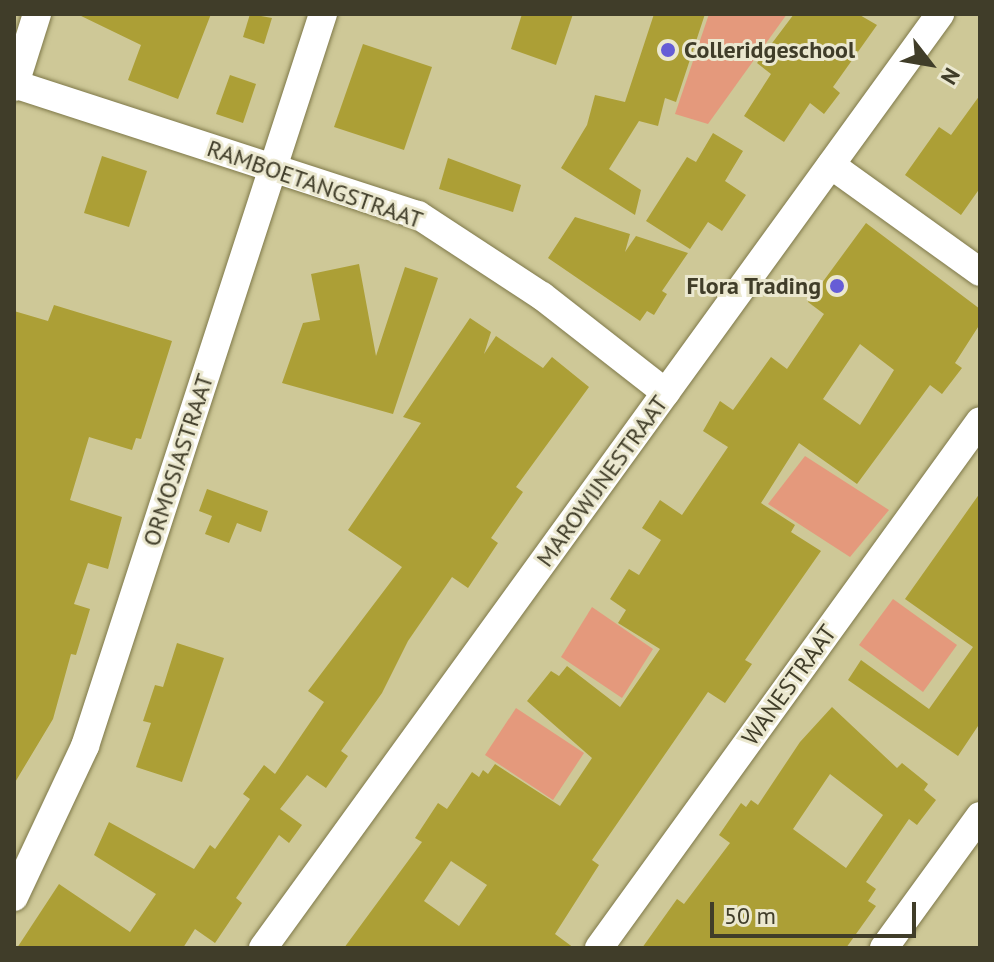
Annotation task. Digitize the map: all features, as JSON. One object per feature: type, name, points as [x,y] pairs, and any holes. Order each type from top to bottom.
[{"type":"street","points":[[14,85],[37,14]]},
{"type":"street","name":"ORMOSIASTRAAT","points":[[14,897],[85,746],[323,14]]},
{"type":"street","name":"MAROWIJNESTRAAT","points":[[263,948],[940,14]]},
{"type":"street","name":"RAMBOETANGSTRAAT","points":[[14,85],[418,215],[542,296],[666,393]]},
{"type":"street","points":[[831,165],[980,272]]},
{"type":"street","name":"WANESTRAAT","points":[[599,948],[980,421]]},
{"type":"street","points":[[884,948],[980,816]]},
{"type":"shaded area","points":[[709,14],[787,14],[708,124],[675,114]]},
{"type":"shaded area","points":[[805,456],[889,510],[850,557],[768,504]]},
{"type":"shaded area","points":[[893,599],[957,645],[923,692],[859,645]]},
{"type":"shaded area","points":[[592,607],[653,649],[622,698],[561,657]]},
{"type":"shaded area","points":[[516,708],[584,753],[553,800],[485,755]]},
{"type":"building","points":[[77,14],[211,14],[178,99],[128,80],[141,45]]},
{"type":"building","points":[[250,14],[272,18],[264,44],[243,37]]},
{"type":"building","points":[[522,14],[573,14],[556,65],[511,49]]},
{"type":"building","points":[[654,14],[705,14],[676,102],[665,98],[658,126],[639,121],[609,169],[641,190],[635,215],[561,168],[587,125],[595,95],[625,102]]},
{"type":"building","points":[[794,14],[858,14],[877,25],[833,87],[840,93],[824,114],[810,103],[784,142],[744,116],[771,74],[757,63]]},
{"type":"building","points":[[363,44],[432,67],[404,150],[334,127]]},
{"type":"building","points":[[230,75],[256,84],[243,123],[216,114]]},
{"type":"building","points":[[980,95],[980,188],[961,215],[905,175],[939,127],[951,135]]},
{"type":"building","points":[[713,133],[743,151],[725,181],[746,195],[722,231],[708,222],[690,249],[646,221],[687,157],[696,162]]},
{"type":"building","points":[[102,156],[147,171],[129,227],[84,213]]},
{"type":"building","points":[[448,158],[521,185],[513,212],[439,189]]},
{"type":"building","points":[[575,217],[630,234],[625,252],[636,236],[688,253],[662,291],[667,294],[654,315],[647,311],[640,321],[548,258]]},
{"type":"building","points":[[866,223],[980,309],[980,324],[955,363],[962,368],[942,394],[930,385],[857,484],[799,443],[761,503],[795,525],[791,532],[821,551],[745,660],[752,664],[725,703],[708,692],[592,860],[599,865],[555,934],[574,948],[344,948],[422,842],[415,838],[438,803],[447,809],[472,772],[479,777],[483,770],[488,774],[495,764],[560,806],[592,758],[527,701],[551,671],[559,676],[567,666],[620,707],[660,649],[618,623],[626,610],[610,599],[629,569],[639,575],[661,540],[642,528],[660,500],[682,515],[728,447],[703,431],[720,401],[733,410],[771,357],[787,369],[824,314],[808,302]],"holes":[[[860,344],[894,370],[860,425],[823,399]],[[451,861],[487,885],[459,926],[424,901]]]},
{"type":"building","points":[[359,264],[376,356],[405,267],[438,278],[393,414],[282,383],[303,323],[320,320],[311,274]]},
{"type":"building","points":[[54,305],[172,341],[141,439],[136,438],[132,450],[89,437],[70,500],[122,517],[108,569],[88,563],[74,604],[90,609],[76,655],[71,654],[53,719],[14,784],[14,311],[48,321]]},
{"type":"building","points":[[470,318],[491,332],[484,354],[496,336],[543,368],[552,357],[589,387],[516,487],[523,492],[491,538],[498,543],[468,588],[452,577],[408,641],[382,693],[341,751],[348,756],[326,788],[307,775],[280,809],[302,825],[289,843],[279,835],[236,898],[242,903],[215,943],[195,929],[183,948],[17,948],[59,884],[130,932],[156,894],[94,855],[109,822],[194,869],[210,845],[215,849],[250,799],[243,794],[264,765],[275,774],[324,702],[308,691],[402,567],[348,530],[421,423],[403,417]]},
{"type":"building","points":[[207,489],[268,511],[261,532],[237,523],[229,543],[205,534],[212,516],[199,511]]},
{"type":"building","points":[[980,493],[980,723],[958,756],[848,680],[861,660],[929,709],[973,647],[905,599]]},
{"type":"building","points":[[177,643],[224,658],[182,782],[136,767],[151,723],[143,721],[155,685],[163,687]]},
{"type":"building","points":[[832,707],[897,768],[902,763],[928,784],[924,790],[936,800],[917,825],[909,819],[866,882],[876,889],[868,901],[876,906],[846,948],[642,948],[677,899],[684,904],[730,843],[719,835],[741,803],[746,807],[751,800],[758,805],[800,742]],"holes":[[[830,774],[883,815],[846,868],[793,829]]]},
{"type":"place","name":"Colleridgeschool","points":[[668,50]]},
{"type":"place","name":"Flora Trading","points":[[837,286]]}]
